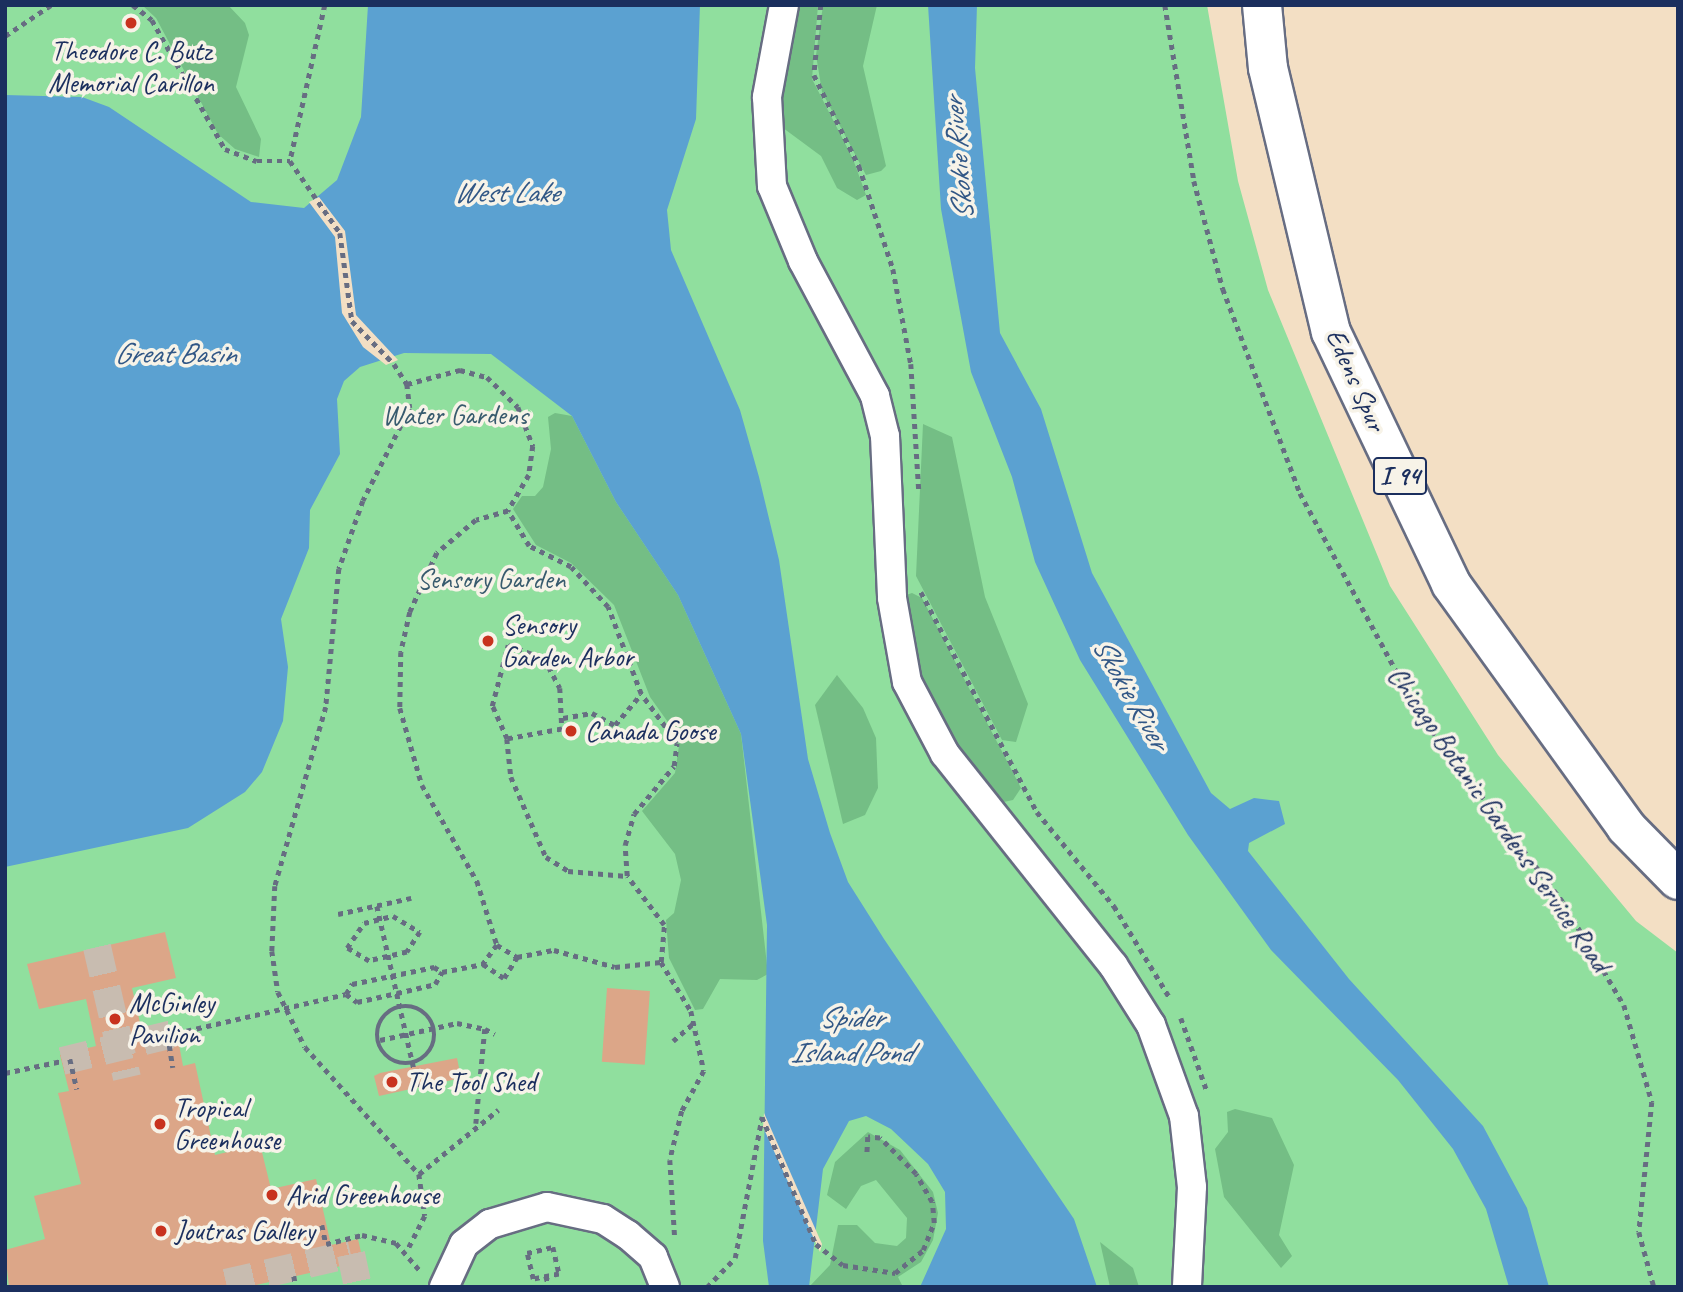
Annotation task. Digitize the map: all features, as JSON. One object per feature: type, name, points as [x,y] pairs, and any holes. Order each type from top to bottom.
[{"type":"highway","name":"Edens Spur","points":[[1262,5],[1268,68],[1337,344],[1451,584],[1626,827],[1678,880]]},
{"type":"lane","points":[[784,5],[766,97],[772,186],[803,261],[875,396],[885,436],[892,598],[907,682],[945,754],[1134,996],[1166,1060],[1184,1116],[1192,1187],[1186,1287]]},
{"type":"lane","points":[[433,1282],[464,1244],[519,1212],[579,1211],[628,1235],[653,1257],[665,1287]]},
{"type":"path","points":[[5,36],[51,5]]},
{"type":"path","points":[[133,5],[152,20],[225,149],[257,161],[290,161]]},
{"type":"path","points":[[325,5],[290,161],[340,233],[352,321],[394,364],[407,384],[407,422],[363,501],[340,569],[326,707],[275,886],[272,951],[284,1008],[318,1065],[383,1128],[419,1174],[425,1216],[408,1250]]},
{"type":"path","points":[[821,5],[814,75],[859,166],[902,309],[916,411],[917,504]]},
{"type":"path","name":"Chicago Botanic Gardens Service Road","points":[[1166,5],[1194,181],[1223,289],[1300,493],[1420,715],[1563,902],[1623,1005],[1652,1102],[1639,1232],[1654,1287]]},
{"type":"path","points":[[407,384],[430,374],[474,372],[518,407],[533,456],[508,511],[477,520],[429,565],[405,633],[399,676],[410,755],[477,881],[497,945],[517,957],[554,950],[615,967],[661,962]]},
{"type":"path","points":[[508,511],[529,546],[571,568],[608,607],[641,694],[671,730],[677,756],[667,778],[634,814],[625,845],[627,876],[664,925],[661,962],[695,1022],[704,1079],[682,1111],[671,1152],[676,1243]]},
{"type":"path","points":[[917,583],[1037,812],[1130,928],[1184,1024],[1207,1094],[1184,1116]]},
{"type":"path","points":[[507,739],[562,729],[563,718],[552,667],[533,651],[508,645],[492,706],[507,739],[511,777],[551,864],[627,876]]},
{"type":"path","points":[[563,718],[592,713],[615,725],[641,694]]},
{"type":"path","points":[[338,914],[411,898]]},
{"type":"path","points":[[377,906],[418,1087]]},
{"type":"path","points":[[393,916],[420,932],[407,953],[369,961],[347,948],[364,923],[380,919],[393,916]]},
{"type":"path","points":[[177,1033],[346,994],[352,985],[434,967],[442,972],[483,964],[497,945]]},
{"type":"path","points":[[483,964],[504,978],[517,957]]},
{"type":"path","points":[[346,994],[357,1002],[397,993],[435,984],[442,972]]},
{"type":"path","points":[[417,1006],[430,1028],[435,1046],[425,1060],[399,1065],[383,1055],[377,1024],[384,1012],[417,1006]]},
{"type":"path","points":[[673,1041],[695,1022]]},
{"type":"path","points":[[380,1040],[457,1023],[495,1034]]},
{"type":"path","points":[[476,1124],[485,1029]]},
{"type":"path","points":[[168,1036],[173,1068]]},
{"type":"path","points":[[70,1059],[77,1089]]},
{"type":"path","points":[[5,1073],[62,1061]]},
{"type":"path","points":[[419,1174],[476,1124],[498,1110]]},
{"type":"path","points":[[707,1287],[735,1258],[762,1117],[816,1244],[834,1261],[895,1273],[918,1257],[929,1238],[932,1202],[916,1174],[874,1135],[865,1141],[867,1156]]},
{"type":"path","points":[[322,1225],[326,1244],[362,1235],[408,1250],[433,1282]]},
{"type":"path","points":[[552,1247],[559,1274],[546,1276],[533,1279],[527,1253],[552,1247]]},
{"type":"path","points":[[294,1276],[296,1287]]},
{"type":"path","points":[[546,1276],[549,1287]]},
{"type":"green space","points":[[5,5],[1207,5],[1238,181],[1268,290],[1390,586],[1498,755],[1636,921],[1678,953],[1678,1287],[5,1287]]},
{"type":"green space","points":[[142,5],[228,5],[245,23],[249,35],[236,87],[261,139],[259,157],[235,149],[218,134],[156,18]]},
{"type":"green space","points":[[797,5],[818,5],[812,79],[853,159],[866,195],[857,200],[837,188],[821,156],[775,122]]},
{"type":"green space","points":[[823,5],[877,5],[863,66],[886,166],[881,171],[866,175],[822,92],[816,55]]},
{"type":"green space","points":[[555,413],[572,416],[616,502],[678,595],[741,734],[768,974],[757,980],[720,979],[703,1009],[695,1010],[669,958],[666,920],[674,913],[681,880],[675,854],[642,811],[675,773],[680,739],[650,697],[614,605],[571,563],[536,545],[513,509],[522,496],[535,496],[543,487],[551,449],[548,417]]},
{"type":"green space","points":[[923,424],[952,437],[985,597],[1028,704],[1016,742],[1002,740],[916,576]]},
{"type":"green space","points":[[912,593],[922,598],[1021,788],[1013,800],[999,803],[949,741],[918,676],[903,596]]},
{"type":"green space","points":[[837,675],[863,708],[876,738],[878,788],[865,815],[843,824],[815,705]]},
{"type":"green space","points":[[1235,1109],[1272,1118],[1294,1165],[1279,1235],[1292,1256],[1281,1268],[1224,1197],[1215,1149],[1228,1132],[1227,1112]]},
{"type":"green space","points":[[868,1132],[900,1150],[933,1192],[938,1213],[933,1240],[921,1262],[898,1277],[903,1287],[809,1287],[830,1265],[838,1225],[857,1225],[875,1243],[897,1246],[906,1238],[907,1218],[876,1180],[861,1186],[846,1209],[827,1195],[835,1162]]},
{"type":"green space","points":[[1100,1242],[1133,1268],[1139,1287],[1110,1287]]},
{"type":"water","points":[[368,5],[700,5],[696,119],[667,210],[671,250],[740,410],[759,477],[779,560],[808,759],[830,833],[848,882],[884,939],[1074,1219],[1097,1287],[920,1287],[946,1229],[945,1192],[928,1164],[891,1129],[866,1116],[849,1121],[823,1169],[809,1287],[769,1287],[763,1241],[767,925],[741,734],[678,595],[616,502],[572,416],[491,354],[404,353],[360,367],[344,381],[337,399],[340,454],[310,510],[309,548],[281,619],[288,667],[283,721],[262,772],[245,792],[188,828],[5,867],[5,95],[82,97],[109,107],[251,202],[304,208],[337,180],[361,117]]},
{"type":"water","name":"Skokie River","points":[[928,5],[977,5],[975,68],[1000,333],[1041,409],[1092,573],[1211,793],[1230,809],[1254,798],[1279,801],[1285,824],[1249,843],[1248,851],[1349,979],[1483,1126],[1527,1208],[1549,1287],[1509,1287],[1486,1209],[1453,1149],[1398,1080],[1271,950],[1188,835],[1080,660],[1035,562],[1012,477],[971,372],[941,209]]},
{"type":"pier","points":[[319,197],[345,231],[356,315],[398,360],[386,365],[363,347],[342,313],[335,237],[309,202]]},
{"type":"pier","points":[[764,1113],[822,1244],[820,1252],[763,1127]]},
{"type":"building","points":[[165,932],[176,978],[132,988],[143,1036],[176,1028],[183,1066],[195,1063],[215,1155],[260,1144],[271,1189],[316,1179],[331,1245],[358,1239],[363,1261],[247,1287],[9,1287],[5,1250],[45,1239],[34,1196],[81,1184],[58,1093],[69,1091],[60,1055],[96,1046],[86,999],[39,1009],[27,964]]},
{"type":"building","points":[[607,988],[650,991],[645,1065],[602,1062]]},
{"type":"building","points":[[457,1058],[461,1078],[379,1096],[374,1076],[380,1073]]},
{"type":"tunnel","points":[[97,947],[127,1078]]},
{"type":"tunnel","points":[[62,1061],[177,1033]]},
{"type":"tunnel","points":[[226,1283],[351,1254],[358,1287]]},
{"type":"place","name":"Theodore C. Butz Memorial Carillon","points":[[131,23]]},
{"type":"place","name":"Sensory Garden Arbor","points":[[488,641]]},
{"type":"place","name":"Canada Goose","points":[[571,731]]},
{"type":"place","name":"McGinley Pavilion","points":[[115,1019]]},
{"type":"place","name":"The Tool Shed","points":[[392,1082]]},
{"type":"place","name":"Tropical Greenhouse","points":[[160,1124]]},
{"type":"place","name":"Arid Greenhouse","points":[[272,1195]]},
{"type":"place","name":"Joutras Gallery","points":[[161,1231]]},
{"type":"water label","name":"West Lake","points":[[506,192]]},
{"type":"water label","name":"Great Basin","points":[[175,353]]},
{"type":"water label","name":"Spider Island Pond","points":[[851,1034]]},
{"type":"park label","name":"Water Gardens","points":[[455,415]]},
{"type":"park label","name":"Sensory Garden","points":[[491,579]]}]
